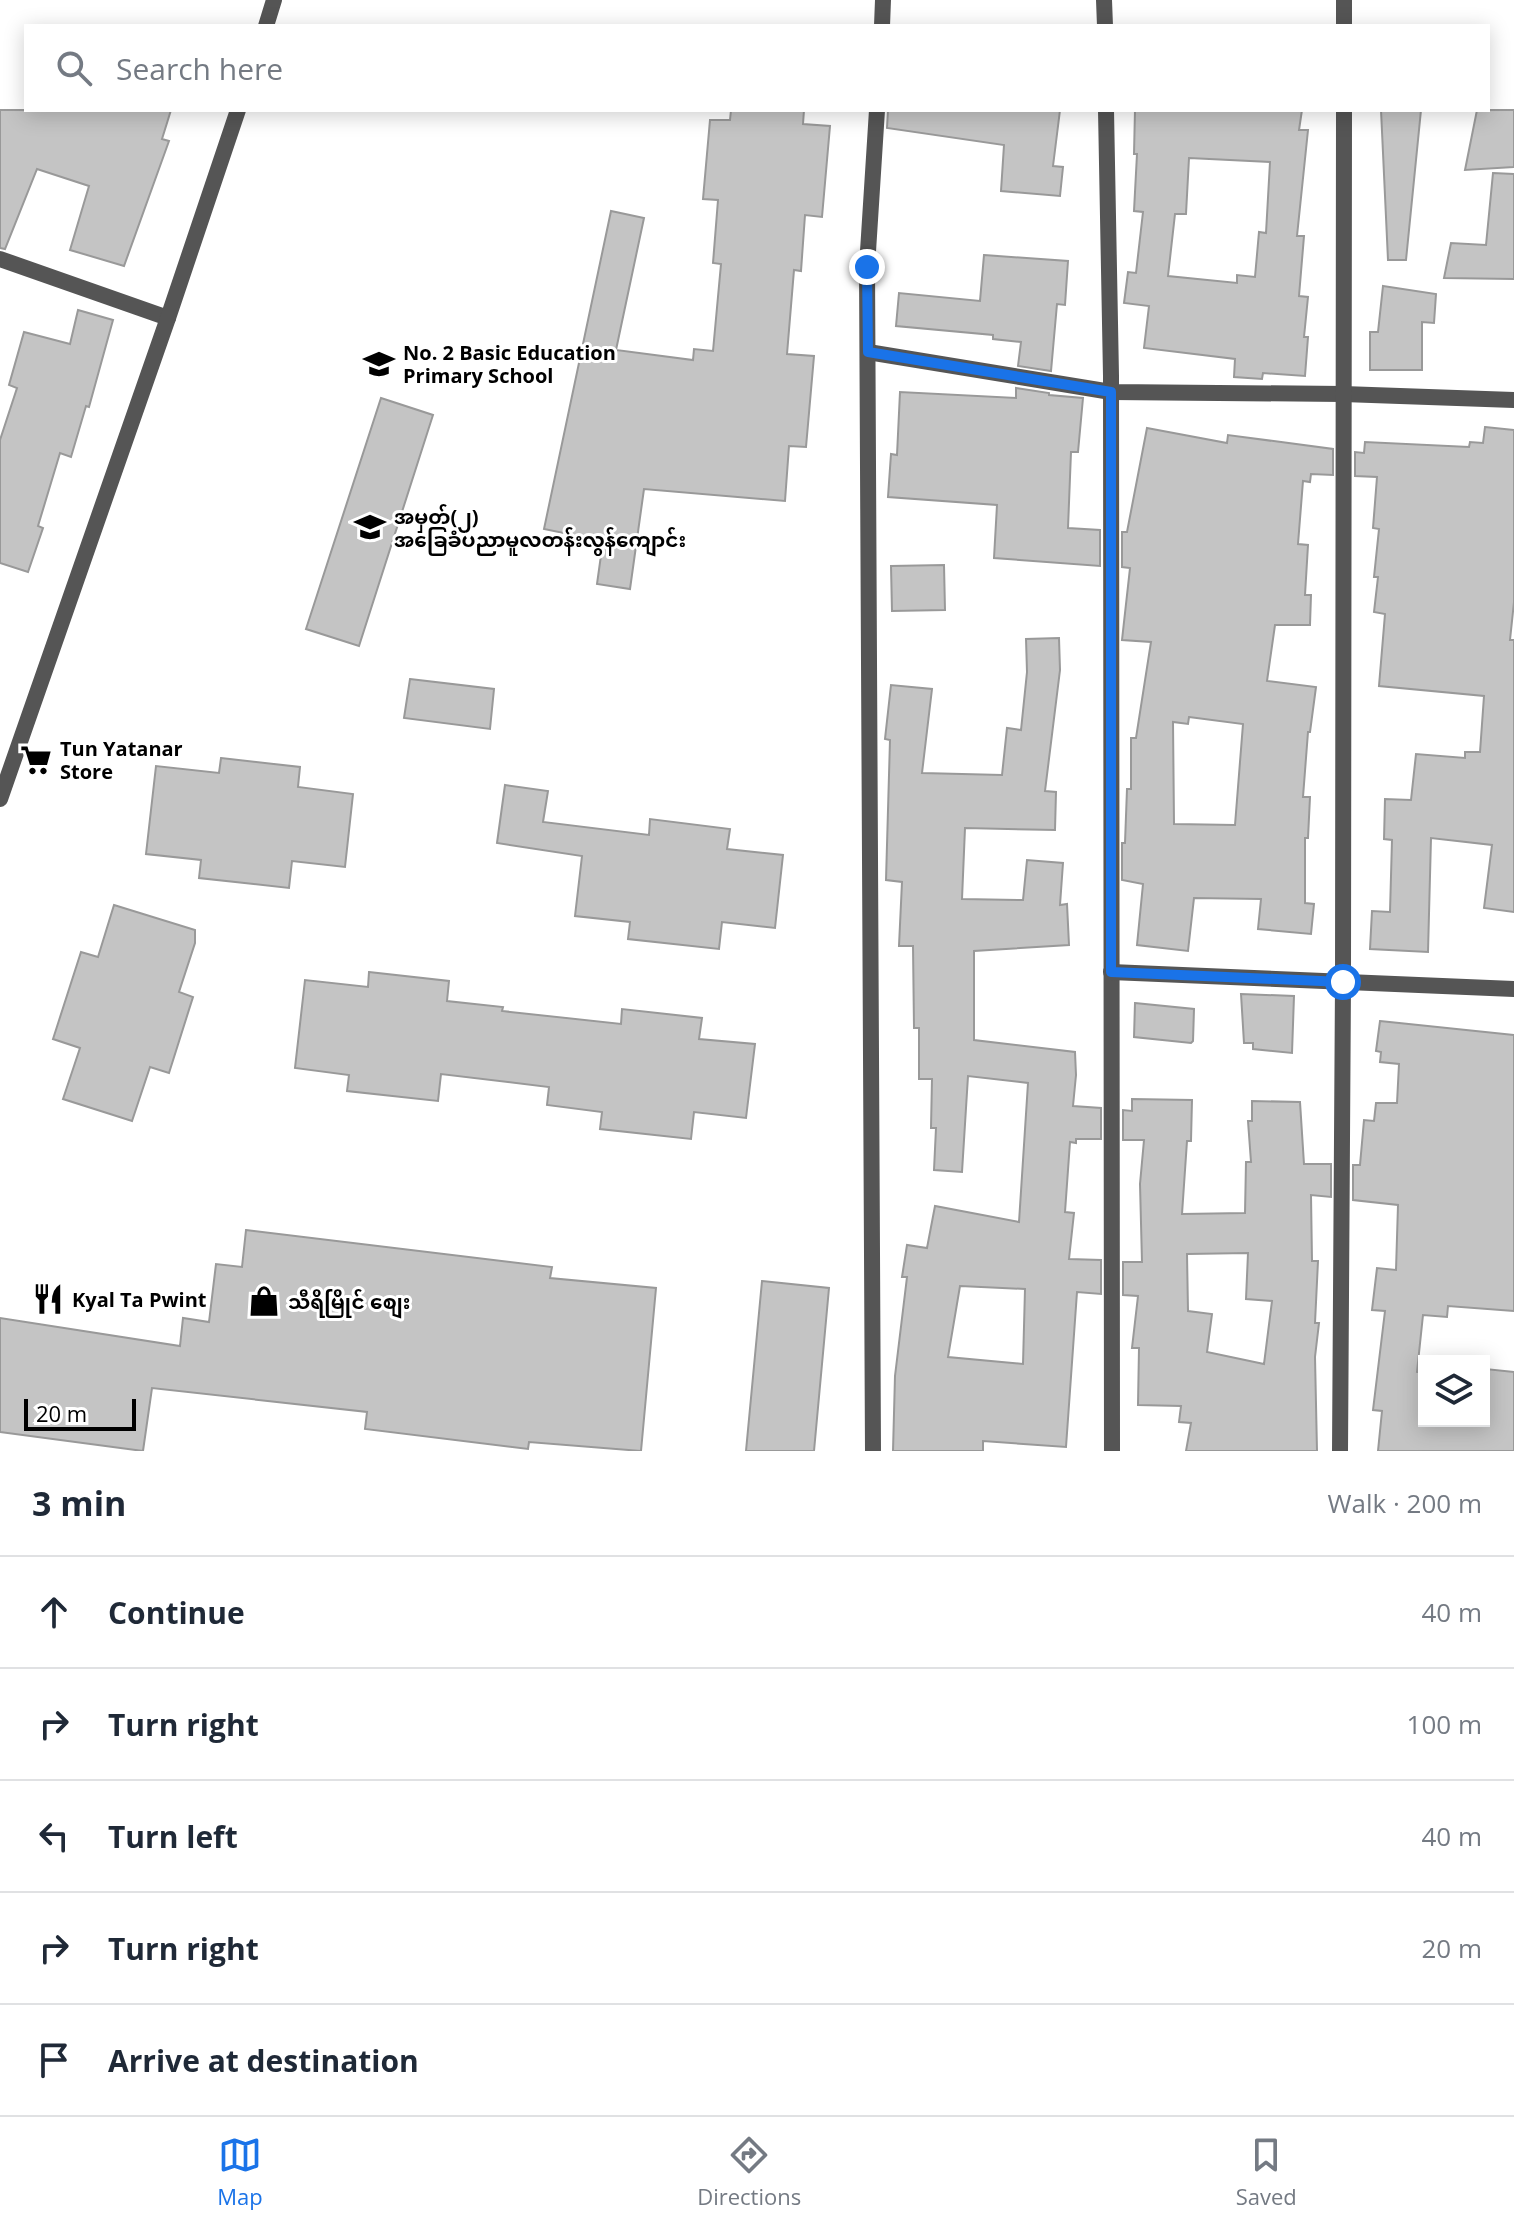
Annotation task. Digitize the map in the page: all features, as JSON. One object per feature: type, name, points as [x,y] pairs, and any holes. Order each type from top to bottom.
[{"type":"street","points":[[267,24],[274,0]]},
{"type":"street","points":[[882,24],[883,0]]},
{"type":"street","points":[[1104,0],[1105,24]]},
{"type":"street","points":[[1344,0],[1344,24]]},
{"type":"street","points":[[0,799],[237,112]]},
{"type":"street","points":[[873,1451],[867,267],[877,112]]},
{"type":"street","points":[[1106,112],[1111,392],[1112,1451]]},
{"type":"street","points":[[1340,1451],[1344,112]]},
{"type":"street","points":[[0,259],[168,318]]},
{"type":"street","points":[[868,352],[1111,392],[1343,394],[1514,400]]},
{"type":"street","points":[[1111,972],[1514,989]]},
{"type":"building","points":[[0,110],[170,112],[162,139],[169,141],[124,266],[70,250],[89,186],[37,169],[5,249],[0,248]]},
{"type":"building","points":[[1514,110],[1514,167],[1465,170],[1477,112]]},
{"type":"building","points":[[731,112],[804,112],[803,124],[830,126],[822,217],[805,215],[801,271],[794,270],[787,354],[814,356],[806,447],[789,446],[785,501],[644,489],[630,589],[597,584],[603,541],[544,529],[611,211],[644,218],[616,350],[693,360],[694,349],[713,351],[721,264],[713,263],[718,200],[703,199],[710,120],[730,120]]},
{"type":"building","points":[[888,112],[1060,112],[1053,166],[1063,167],[1060,196],[1001,191],[1004,145],[887,128]]},
{"type":"building","points":[[1135,112],[1302,112],[1299,130],[1308,130],[1297,236],[1304,236],[1299,296],[1308,297],[1304,337],[1308,337],[1305,376],[1263,373],[1262,379],[1234,377],[1235,359],[1144,348],[1149,306],[1124,303],[1128,272],[1136,273],[1143,212],[1134,211],[1137,154],[1134,154]],"holes":[[[1189,158],[1270,162],[1266,233],[1259,232],[1255,277],[1237,275],[1237,283],[1168,276],[1175,214],[1186,214]]]},
{"type":"building","points":[[1381,112],[1421,112],[1406,260],[1388,260]]},
{"type":"building","points":[[1493,173],[1514,174],[1514,279],[1444,278],[1451,243],[1486,245]]},
{"type":"building","points":[[984,255],[1068,261],[1065,305],[1057,304],[1051,371],[1018,366],[1021,342],[993,339],[993,335],[896,326],[899,293],[980,301]]},
{"type":"building","points":[[1383,286],[1436,294],[1434,323],[1422,322],[1422,370],[1370,370],[1370,332],[1378,332]]},
{"type":"building","points":[[78,310],[113,320],[89,407],[86,406],[71,457],[60,453],[38,526],[43,528],[28,572],[0,563],[0,440],[17,388],[9,385],[24,332],[70,344]]},
{"type":"building","points":[[1016,388],[1083,398],[1078,452],[1071,452],[1068,528],[1100,530],[1100,566],[994,558],[997,505],[888,497],[891,454],[897,455],[900,392],[1016,398]]},
{"type":"building","points":[[381,398],[433,415],[359,646],[306,629]]},
{"type":"building","points":[[1485,427],[1514,430],[1514,602],[1510,640],[1514,640],[1514,912],[1484,908],[1492,845],[1431,838],[1428,952],[1370,949],[1372,911],[1390,912],[1392,840],[1384,839],[1385,799],[1411,800],[1416,754],[1465,758],[1465,752],[1480,752],[1484,696],[1379,686],[1385,614],[1374,612],[1378,577],[1374,577],[1379,529],[1373,528],[1377,477],[1355,476],[1355,452],[1364,453],[1365,442],[1469,447],[1470,442],[1483,443]]},
{"type":"building","points":[[1147,428],[1227,443],[1228,435],[1333,449],[1333,475],[1311,474],[1310,482],[1303,481],[1298,544],[1308,545],[1305,595],[1311,595],[1310,625],[1275,625],[1267,681],[1316,687],[1308,732],[1303,797],[1310,797],[1308,838],[1305,838],[1305,903],[1314,904],[1311,934],[1258,929],[1261,899],[1194,898],[1188,951],[1137,945],[1143,884],[1122,880],[1122,843],[1125,843],[1127,789],[1131,789],[1131,738],[1136,738],[1151,642],[1122,640],[1130,568],[1122,567],[1122,532],[1127,532]],"holes":[[[1189,717],[1243,724],[1235,825],[1174,824],[1173,722],[1188,724]]]},
{"type":"building","points":[[944,565],[945,610],[892,611],[891,566]]},
{"type":"building","points":[[1059,638],[1060,670],[1045,791],[1056,792],[1055,830],[965,828],[962,899],[1023,900],[1027,860],[1063,863],[1060,905],[1067,904],[1069,945],[974,951],[974,1040],[1075,1052],[1073,1106],[1101,1108],[1101,1139],[1076,1139],[1076,1143],[1070,1142],[1065,1212],[1074,1213],[1069,1259],[1101,1260],[1101,1294],[1077,1292],[1066,1447],[983,1441],[983,1451],[893,1451],[895,1376],[907,1277],[902,1277],[907,1245],[927,1248],[935,1206],[1019,1222],[1028,1083],[968,1076],[962,1172],[934,1170],[936,1128],[931,1128],[932,1079],[919,1079],[919,1028],[914,1028],[913,946],[899,946],[902,882],[886,880],[890,740],[885,739],[891,685],[932,689],[922,773],[1002,775],[1007,728],[1021,730],[1027,672],[1026,639]],"holes":[[[960,1286],[1025,1289],[1023,1364],[948,1357]]]},
{"type":"building","points":[[410,679],[494,689],[490,729],[404,718]]},
{"type":"building","points":[[221,758],[300,767],[298,787],[353,794],[345,867],[292,861],[289,888],[199,878],[201,860],[146,854],[156,766],[219,773]]},
{"type":"building","points":[[505,785],[548,791],[543,822],[649,835],[650,819],[730,829],[727,849],[783,855],[775,928],[722,922],[719,949],[628,939],[630,922],[575,916],[582,856],[497,843]]},
{"type":"building","points":[[114,905],[195,930],[195,943],[179,992],[193,997],[169,1073],[150,1067],[132,1121],[63,1099],[80,1048],[53,1039],[81,952],[98,957]]},
{"type":"building","points":[[369,972],[449,981],[447,1001],[503,1007],[502,1011],[621,1024],[622,1009],[702,1018],[699,1039],[755,1044],[746,1118],[694,1112],[691,1139],[600,1129],[602,1112],[547,1105],[549,1087],[441,1074],[438,1101],[347,1091],[349,1075],[295,1068],[305,980],[368,987]]},
{"type":"building","points":[[1241,994],[1294,996],[1292,1053],[1253,1049],[1253,1043],[1244,1043]]},
{"type":"building","points":[[1135,1003],[1194,1009],[1193,1041],[1134,1037]]},
{"type":"building","points":[[1380,1021],[1514,1035],[1514,1311],[1448,1306],[1447,1317],[1423,1315],[1417,1372],[1418,1427],[1490,1427],[1490,1369],[1514,1372],[1514,1451],[1378,1451],[1382,1411],[1373,1410],[1385,1311],[1372,1310],[1377,1268],[1396,1270],[1398,1205],[1353,1200],[1353,1165],[1360,1165],[1364,1120],[1374,1121],[1376,1103],[1397,1103],[1399,1064],[1380,1062],[1381,1052],[1376,1051]]},
{"type":"building","points":[[1132,1099],[1192,1100],[1191,1141],[1187,1141],[1182,1214],[1245,1213],[1246,1162],[1251,1162],[1248,1121],[1252,1121],[1252,1101],[1300,1102],[1304,1164],[1331,1164],[1331,1197],[1311,1195],[1312,1261],[1318,1261],[1315,1323],[1319,1323],[1315,1357],[1317,1451],[1186,1451],[1191,1423],[1179,1422],[1181,1406],[1138,1405],[1139,1348],[1132,1348],[1138,1296],[1123,1295],[1123,1262],[1142,1262],[1140,1184],[1144,1140],[1123,1140],[1123,1110],[1132,1111]],"holes":[[[1248,1253],[1246,1299],[1272,1301],[1264,1364],[1207,1352],[1212,1314],[1188,1311],[1187,1254]]]},
{"type":"building","points":[[246,1230],[552,1267],[550,1278],[656,1288],[641,1451],[529,1442],[528,1449],[365,1429],[367,1412],[152,1388],[143,1451],[0,1432],[0,1318],[180,1346],[183,1318],[209,1322],[216,1264],[242,1267]]},
{"type":"building","points":[[762,1281],[829,1288],[814,1451],[746,1451]]},
{"type":"place","name":"No. 2 Basic Education Primary School","points":[[379,364]]},
{"type":"place","name":"အမှတ်(၂) အခြေခံပညာမူလတန်းလွန်ကျောင်း","points":[[370,527]]},
{"type":"place","name":"Tun Yatanar Store","points":[[36,760]]},
{"type":"place","name":"Kyal Ta Pwint","points":[[48,1299]]},
{"type":"place","name":"သီရိမြိုင် စျေး","points":[[264,1301]]},
{"type":"route","points":[[867,267],[868,352],[1111,392],[1111,972],[1343,982]]}]
